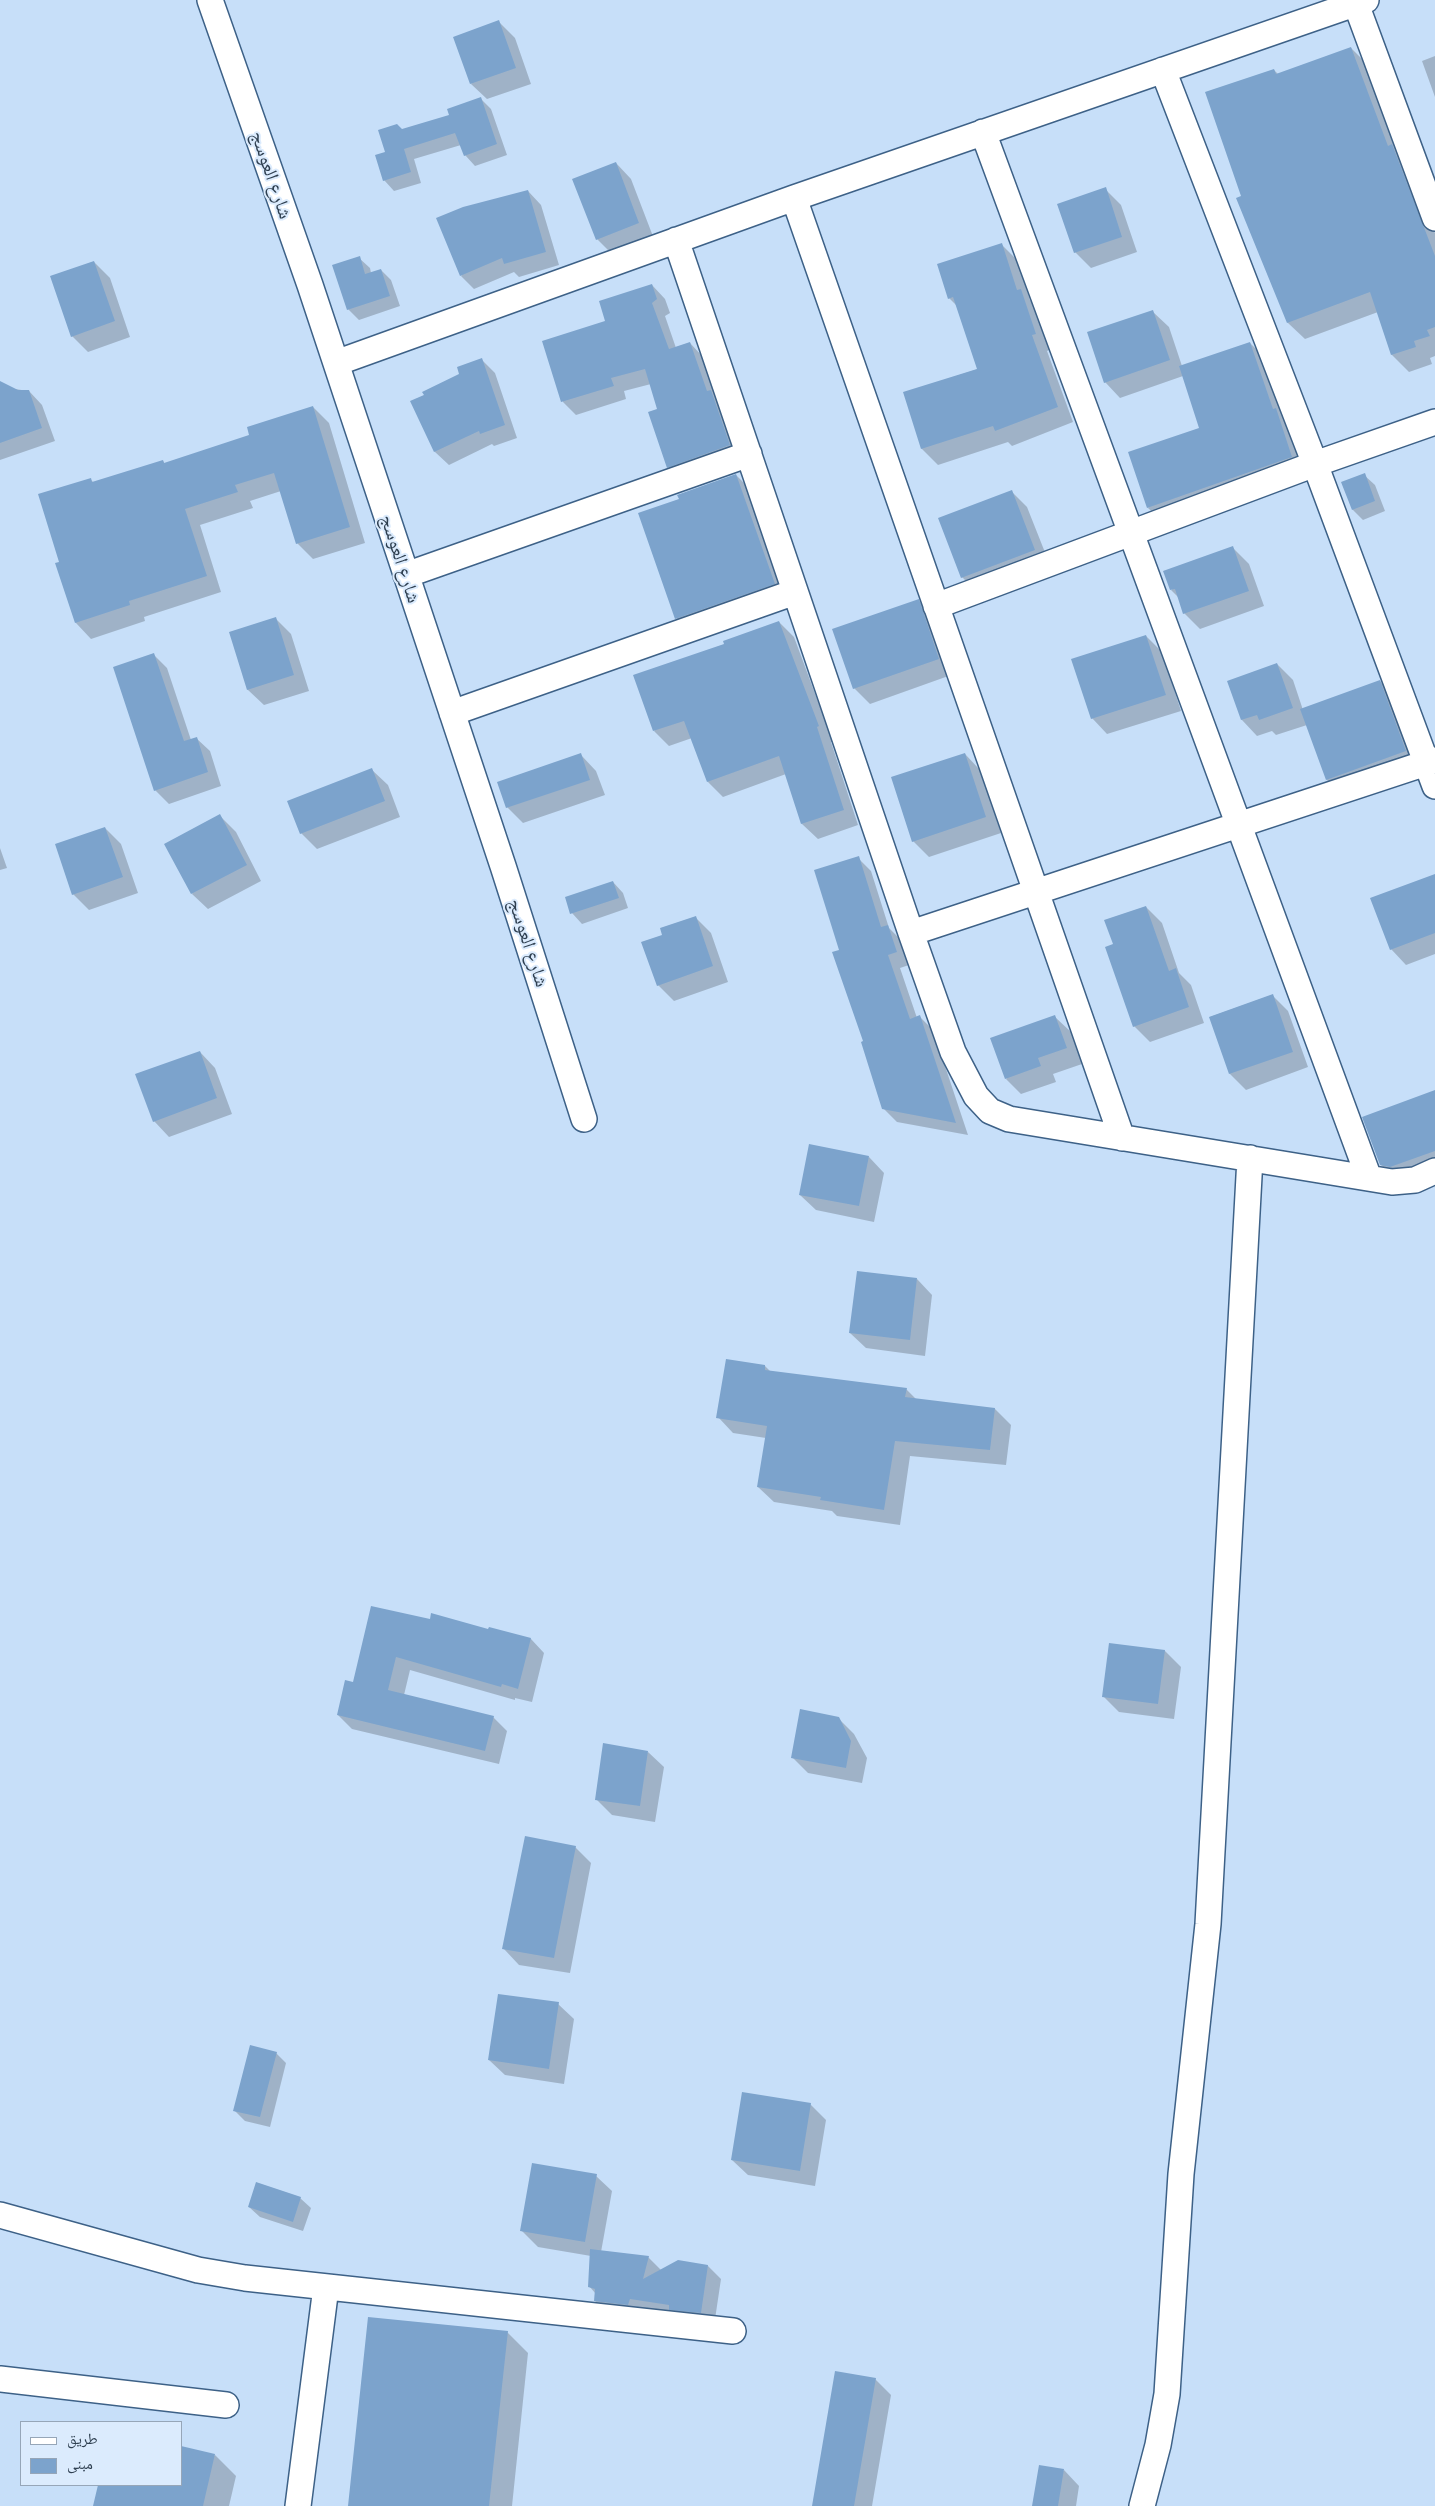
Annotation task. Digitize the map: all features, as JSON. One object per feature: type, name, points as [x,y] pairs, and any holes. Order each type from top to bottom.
[{"type":"street","name":"شارع العوسج","points":[[210,0],[336,363],[584,1119]]},
{"type":"street","points":[[336,363],[794,198],[1361,2],[1435,218]]},
{"type":"street","points":[[1163,70],[1431,761],[1435,786]]},
{"type":"street","points":[[983,132],[1369,1178]]},
{"type":"street","points":[[794,198],[1122,1138]]},
{"type":"street","points":[[676,240],[911,933],[953,1052],[976,1096],[990,1111],[1009,1119],[1122,1138],[1401,1182],[1415,1180],[1435,1171]]},
{"type":"street","points":[[936,606],[1315,464],[1435,422]]},
{"type":"street","points":[[406,575],[749,454]]},
{"type":"street","points":[[452,713],[795,592]]},
{"type":"street","points":[[911,933],[1431,761]]},
{"type":"street","points":[[1142,2506],[1158,2446],[1167,2394],[1181,2174],[1208,1924],[1250,1158]]},
{"type":"street","points":[[0,2215],[198,2270],[326,2287],[732,2331]]},
{"type":"street","points":[[298,2506],[326,2287]]},
{"type":"street","points":[[0,2379],[226,2405]]},
{"type":"building","points":[[499,20],[516,68],[470,84],[453,37]]},
{"type":"building","points":[[1351,47],[1388,146],[1392,144],[1435,256],[1435,327],[1427,330],[1430,336],[1414,341],[1416,347],[1391,355],[1370,292],[1287,323],[1236,198],[1241,196],[1205,92],[1274,69],[1276,74]]},
{"type":"building","points":[[481,97],[497,144],[464,156],[455,133],[404,149],[411,172],[383,181],[375,155],[385,152],[378,130],[397,124],[402,129],[449,115],[447,109]]},
{"type":"building","points":[[616,162],[639,223],[596,240],[572,179]]},
{"type":"building","points":[[1106,187],[1122,237],[1074,253],[1057,204]]},
{"type":"building","points":[[528,190],[546,252],[504,264],[502,258],[460,276],[436,218],[463,207]]},
{"type":"building","points":[[1002,243],[1017,290],[1021,289],[1036,334],[1032,335],[1058,407],[995,431],[993,426],[921,449],[903,392],[977,369],[953,297],[948,299],[937,264]]},
{"type":"building","points":[[360,256],[365,274],[381,269],[390,296],[347,310],[332,265]]},
{"type":"building","points":[[94,261],[115,321],[71,337],[50,276]]},
{"type":"building","points":[[652,284],[657,299],[652,303],[669,349],[690,342],[707,391],[711,390],[730,445],[667,468],[648,412],[657,409],[645,369],[611,378],[614,386],[561,402],[542,341],[605,321],[599,301]]},
{"type":"building","points":[[1153,310],[1170,360],[1104,383],[1087,332]]},
{"type":"building","points":[[1250,342],[1273,409],[1276,408],[1292,457],[1147,508],[1128,452],[1199,428],[1179,366]]},
{"type":"building","points":[[482,358],[505,425],[480,434],[479,431],[434,452],[410,401],[424,395],[422,392],[459,374],[457,367]]},
{"type":"building","points":[[0,381],[18,390],[29,390],[42,428],[0,443]]},
{"type":"building","points":[[313,406],[350,527],[296,544],[274,473],[235,485],[238,492],[185,509],[207,576],[129,601],[130,605],[75,623],[55,563],[59,562],[38,494],[91,478],[92,482],[163,460],[164,463],[249,435],[247,427]]},
{"type":"building","points":[[1365,473],[1375,501],[1352,510],[1341,482]]},
{"type":"building","points":[[736,474],[775,584],[675,619],[638,513],[679,499],[677,495]]},
{"type":"building","points":[[1012,490],[1035,550],[961,578],[938,518]]},
{"type":"building","points":[[1233,546],[1249,591],[1183,614],[1175,589],[1170,590],[1163,571]]},
{"type":"building","points":[[919,599],[939,659],[853,689],[832,629]]},
{"type":"building","points":[[276,617],[294,675],[247,690],[229,632]]},
{"type":"building","points":[[779,621],[819,726],[817,727],[844,810],[801,824],[779,756],[707,782],[684,721],[653,731],[633,675],[724,644],[723,641]]},
{"type":"building","points":[[1146,635],[1166,695],[1091,719],[1071,659]]},
{"type":"building","points":[[154,653],[184,741],[197,737],[208,772],[154,791],[113,667]]},
{"type":"building","points":[[1277,663],[1293,708],[1259,720],[1257,715],[1241,720],[1227,681]]},
{"type":"building","points":[[1380,680],[1406,751],[1326,780],[1300,709]]},
{"type":"building","points":[[581,753],[590,780],[506,808],[497,782]]},
{"type":"building","points":[[965,753],[986,817],[912,842],[891,777]]},
{"type":"building","points":[[372,768],[385,801],[300,834],[287,801]]},
{"type":"building","points":[[220,814],[247,865],[191,894],[164,844]]},
{"type":"building","points":[[105,827],[123,877],[72,895],[55,844]]},
{"type":"building","points":[[859,856],[881,927],[888,925],[897,952],[888,955],[910,1019],[920,1015],[956,1123],[882,1109],[861,1042],[863,1041],[832,952],[839,950],[814,870]]},
{"type":"building","points":[[1435,874],[1435,933],[1390,950],[1370,898]]},
{"type":"building","points":[[613,881],[619,898],[570,914],[565,897]]},
{"type":"building","points":[[1146,906],[1169,971],[1176,968],[1189,1007],[1133,1027],[1105,947],[1113,944],[1104,920]]},
{"type":"building","points":[[696,916],[713,966],[657,986],[641,942],[662,935],[660,928]]},
{"type":"building","points":[[1273,994],[1293,1052],[1229,1074],[1209,1017]]},
{"type":"building","points":[[1055,1015],[1067,1048],[1038,1058],[1041,1066],[1005,1079],[990,1038]]},
{"type":"building","points":[[200,1051],[217,1098],[153,1122],[135,1074]]},
{"type":"building","points":[[1435,1090],[1435,1151],[1390,1167],[1380,1165],[1362,1117]]},
{"type":"building","points":[[809,1144],[869,1156],[859,1206],[799,1195]]},
{"type":"building","points":[[857,1271],[917,1278],[910,1340],[849,1333]]},
{"type":"building","points":[[726,1359],[765,1365],[765,1370],[907,1388],[905,1397],[995,1408],[990,1450],[895,1441],[884,1510],[820,1500],[821,1497],[757,1487],[767,1426],[716,1418]]},
{"type":"building","points":[[371,1606],[430,1619],[431,1613],[488,1629],[489,1627],[531,1638],[518,1689],[502,1684],[501,1687],[396,1657],[388,1690],[494,1716],[485,1751],[337,1715],[345,1680],[353,1682]]},
{"type":"building","points":[[1109,1643],[1165,1650],[1158,1704],[1102,1697]]},
{"type":"building","points":[[800,1709],[839,1717],[851,1741],[846,1768],[791,1758]]},
{"type":"building","points":[[603,1743],[648,1751],[640,1806],[595,1800]]},
{"type":"building","points":[[525,1836],[576,1846],[554,1958],[502,1949]]},
{"type":"building","points":[[498,1994],[559,2002],[549,2069],[488,2060]]},
{"type":"building","points":[[250,2045],[277,2052],[260,2117],[233,2111]]},
{"type":"building","points":[[742,2092],[811,2103],[800,2171],[731,2160]]},
{"type":"building","points":[[532,2163],[597,2174],[585,2242],[520,2231]]},
{"type":"building","points":[[256,2182],[301,2197],[293,2222],[248,2207]]},
{"type":"building","points":[[590,2249],[649,2256],[643,2279],[678,2260],[708,2265],[701,2313],[669,2310],[669,2305],[630,2299],[628,2305],[594,2301],[595,2289],[588,2287]]},
{"type":"building","points":[[368,2317],[508,2331],[489,2506],[348,2506]]},
{"type":"building","points":[[835,2371],[876,2378],[854,2506],[812,2506]]},
{"type":"building","points":[[182,2446],[215,2454],[203,2506],[93,2506],[98,2486],[182,2486]]},
{"type":"building","points":[[1039,2465],[1064,2469],[1058,2506],[1032,2506]]}]
